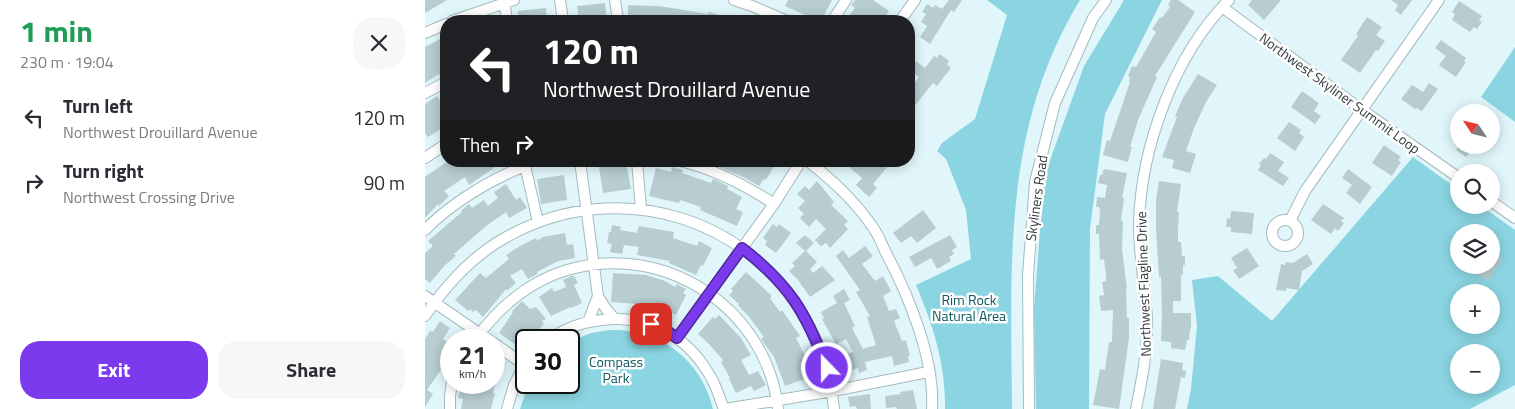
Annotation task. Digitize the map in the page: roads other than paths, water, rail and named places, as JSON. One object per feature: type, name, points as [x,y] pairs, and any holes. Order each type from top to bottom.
[{"type":"street","points":[[560,0],[562,15]]},
{"type":"street","points":[[615,0],[616,15]]},
{"type":"street","points":[[734,0],[773,15]]},
{"type":"street","points":[[836,15],[847,0]]},
{"type":"street","points":[[904,15],[915,0]]},
{"type":"street","name":"Skyliners Road","points":[[1029,409],[1028,275],[1035,182],[1055,103],[1093,18],[1106,0]]},
{"type":"street","points":[[1290,221],[1305,191],[1439,0]]},
{"type":"street","points":[[469,15],[508,1],[507,15]]},
{"type":"street","name":"Northwest Skyliner Summit Loop","points":[[1225,4],[1362,110],[1450,172]]},
{"type":"street","name":"Northwest Flagline Drive","points":[[1136,409],[1145,364],[1147,320],[1139,225],[1143,183],[1154,134],[1177,75],[1197,40],[1225,4]]},
{"type":"street","points":[[425,33],[440,27]]},
{"type":"street","points":[[425,93],[440,85]]},
{"type":"street","points":[[425,158],[440,148]]},
{"type":"street","points":[[425,230],[457,204],[485,185],[519,167]]},
{"type":"street","points":[[526,167],[537,222]]},
{"type":"street","points":[[581,167],[598,296],[615,319]]},
{"type":"street","points":[[638,167],[641,209]]},
{"type":"street","points":[[700,167],[753,190],[774,204]]},
{"type":"street","points":[[677,338],[774,204],[797,167]]},
{"type":"street","points":[[816,167],[837,184],[857,206],[873,228],[894,267],[912,310],[925,351],[931,386],[932,409]]},
{"type":"street","points":[[1500,207],[1515,218]]},
{"type":"street","points":[[425,316],[455,276],[502,239],[537,222],[586,209],[641,209],[687,220],[711,230],[742,248],[775,276],[808,322],[827,368],[833,391],[834,409]]},
{"type":"street","points":[[484,329],[499,311],[525,289],[560,273],[594,264],[624,264],[655,268],[683,278],[729,309],[751,336],[769,369],[778,404]]},
{"type":"street","points":[[425,296],[467,329]]},
{"type":"street","points":[[588,322],[598,296]]},
{"type":"street","points":[[569,329],[588,322],[615,319],[634,320],[651,324],[667,331],[677,338],[702,363],[710,375],[724,409],[778,404],[928,372]]},
{"type":"street","points":[[507,409],[515,383]]},
{"type":"street","points":[[450,394],[450,409]]},
{"type":"park label","name":"Rim Rock Natural Area","points":[[969,308]]},
{"type":"park label","name":"Compass Park","points":[[616,370]]}]
